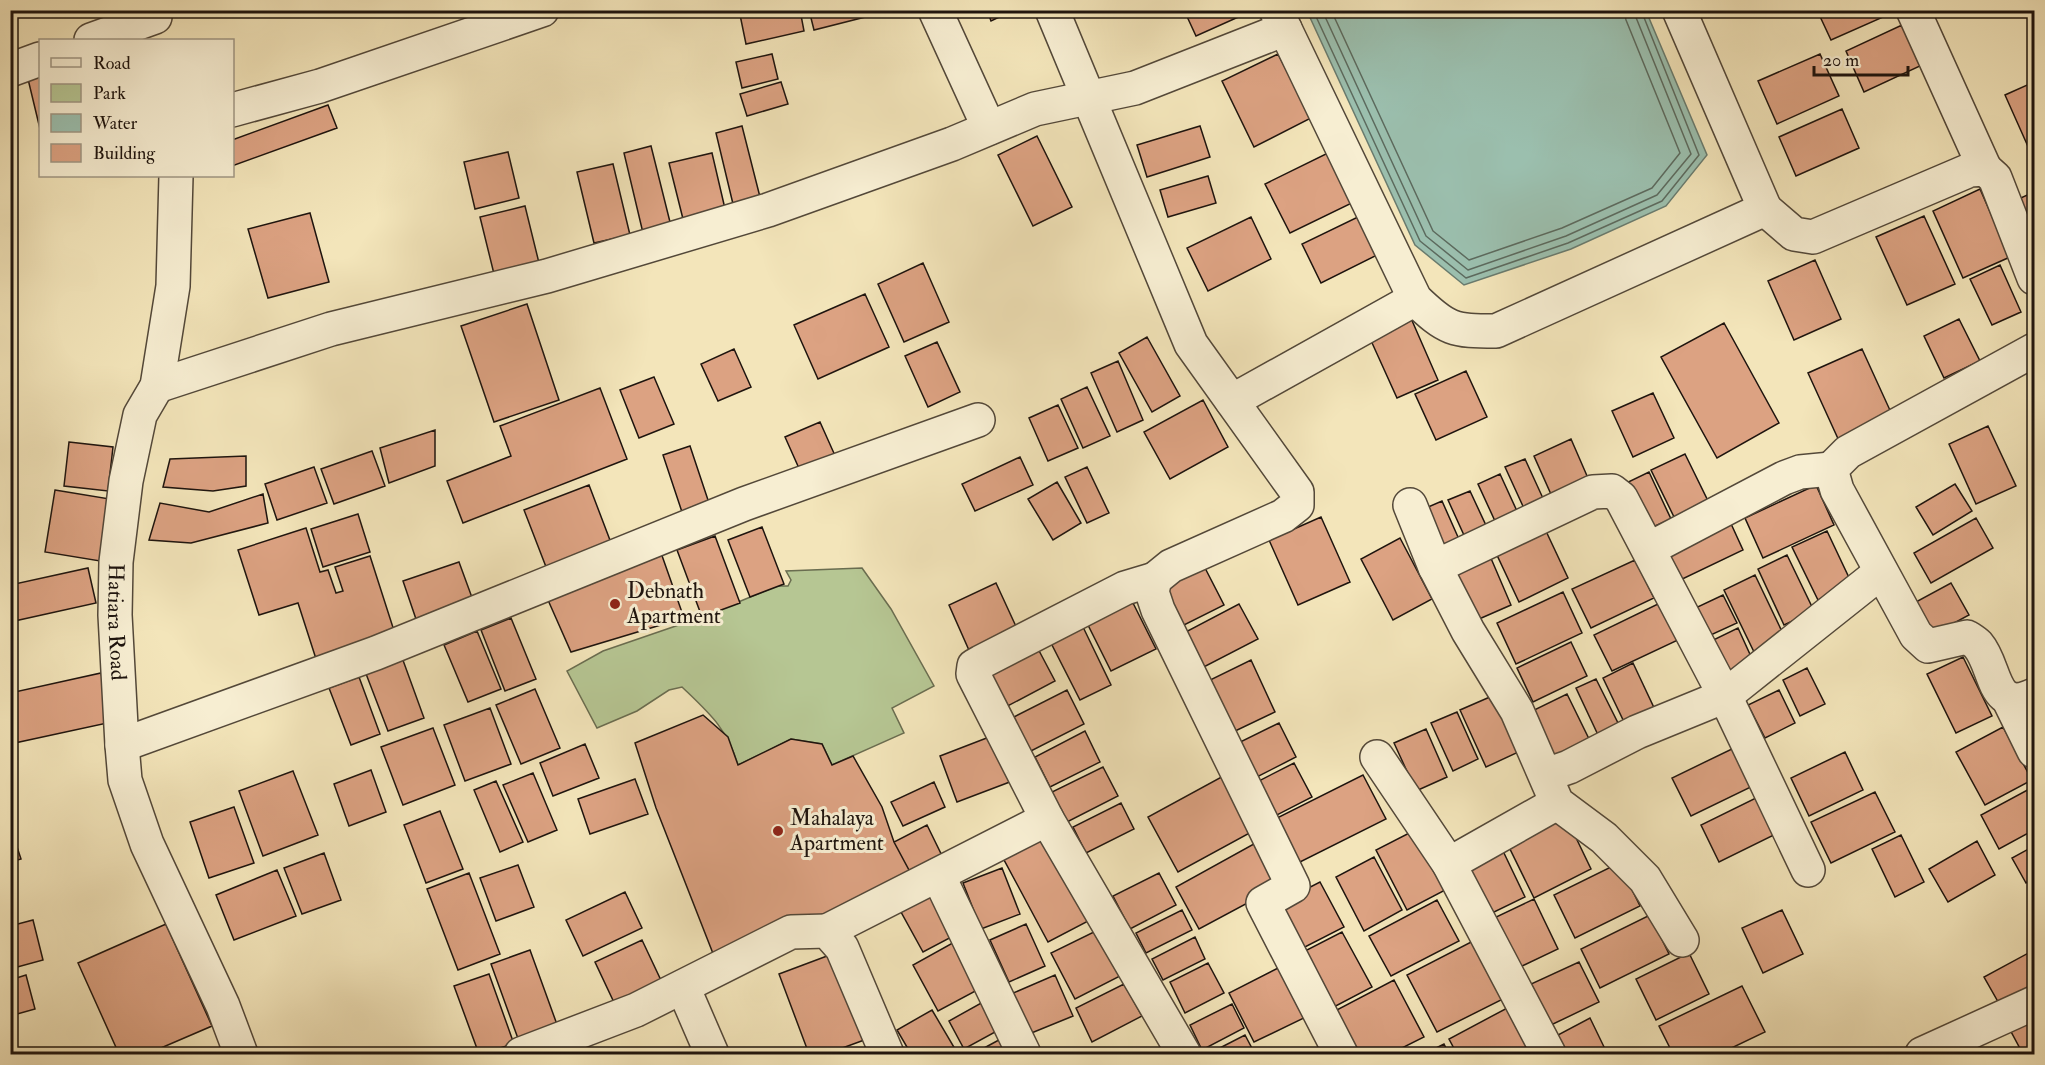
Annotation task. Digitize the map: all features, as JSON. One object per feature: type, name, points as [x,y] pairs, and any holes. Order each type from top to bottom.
[{"type":"street","points":[[234,109],[320,86],[542,10]]},
{"type":"street","points":[[935,10],[989,128]]},
{"type":"street","points":[[1052,10],[1191,344],[1297,492],[1297,505],[1283,516],[1171,566],[1155,579],[1125,588],[974,666],[973,674],[1047,819],[1184,1054]]},
{"type":"street","points":[[1679,10],[1765,209],[1794,234],[1813,237],[1970,170],[1985,169]]},
{"type":"street","points":[[1914,10],[1985,169],[1995,178],[2034,278]]},
{"type":"street","points":[[157,386],[331,329],[547,276],[768,210],[952,144],[1035,109],[1135,88],[1281,20],[1415,299],[1432,316],[1459,331],[1496,331],[1765,209]]},
{"type":"street","points":[[95,39],[157,23]]},
{"type":"street","points":[[10,70],[39,59]]},
{"type":"street","name":"Hatiara Road","points":[[176,177],[173,286],[157,386],[140,415],[126,481],[116,562],[115,615],[122,745],[125,780],[147,844],[223,1006],[241,1054]]},
{"type":"street","points":[[1232,401],[1415,299]]},
{"type":"street","points":[[1649,549],[1784,478],[1800,472],[1832,469],[1848,452],[2034,350]]},
{"type":"street","points":[[122,745],[376,653],[744,504],[978,420]]},
{"type":"street","points":[[1832,469],[1837,490],[1916,635],[1928,646],[1967,637],[1978,645],[1997,687],[2021,697],[2034,751]]},
{"type":"street","points":[[1435,567],[1593,492],[1612,491],[1621,498],[1725,696],[1808,870]]},
{"type":"street","points":[[1410,505],[1435,567],[1468,631],[1517,711],[1552,789],[1645,879],[1682,940]]},
{"type":"street","points":[[1449,864],[1552,789],[1569,767],[1637,732],[1725,696],[1881,572]]},
{"type":"street","points":[[1155,579],[1152,592],[1158,610],[1293,886],[1263,903],[1341,1054]]},
{"type":"street","points":[[1377,757],[1449,864],[1549,1054]]},
{"type":"street","points":[[521,1054],[636,1010],[791,932],[827,931],[1047,819]]},
{"type":"street","points":[[938,875],[1024,1054]]},
{"type":"street","points":[[827,931],[842,948],[887,1054]]},
{"type":"street","points":[[683,987],[712,1054]]},
{"type":"street","points":[[1922,1054],[2034,1004]]},
{"type":"green space","points":[[862,568],[891,609],[934,686],[892,708],[904,733],[832,765],[822,744],[791,739],[738,765],[723,731],[709,713],[682,687],[669,690],[637,711],[597,728],[567,671],[603,651],[702,617],[777,586],[788,586],[791,580],[786,571]]},
{"type":"water","points":[[1307,11],[1646,11],[1707,155],[1666,206],[1571,249],[1464,285],[1415,245]]},
{"type":"building","points":[[739,10],[800,10],[804,31],[746,44]]},
{"type":"building","points":[[809,10],[893,10],[814,30]]},
{"type":"building","points":[[987,10],[1014,10],[991,21]]},
{"type":"building","points":[[1184,10],[1254,10],[1196,36]]},
{"type":"building","points":[[1817,10],[1888,10],[1890,14],[1831,40]]},
{"type":"building","points":[[1902,25],[1920,66],[1864,92],[1846,51]]},
{"type":"building","points":[[772,54],[778,79],[742,88],[736,62]]},
{"type":"building","points":[[1278,54],[1311,118],[1254,147],[1222,81]]},
{"type":"building","points":[[1820,54],[1839,96],[1777,124],[1758,81]]},
{"type":"building","points":[[39,76],[39,125],[28,79]]},
{"type":"building","points":[[781,82],[788,104],[747,116],[740,94]]},
{"type":"building","points":[[2034,82],[2034,149],[2030,151],[2005,95]]},
{"type":"building","points":[[328,105],[337,128],[234,165],[234,139]]},
{"type":"building","points":[[1842,109],[1859,148],[1796,176],[1779,137]]},
{"type":"building","points":[[742,126],[760,197],[733,204],[716,133]]},
{"type":"building","points":[[1200,126],[1210,157],[1147,177],[1137,145]]},
{"type":"building","points":[[1037,136],[1072,207],[1033,226],[998,155]]},
{"type":"building","points":[[651,146],[671,226],[643,233],[624,153]]},
{"type":"building","points":[[1332,151],[1356,201],[1290,233],[1265,184]]},
{"type":"building","points":[[508,152],[519,198],[475,209],[464,162]]},
{"type":"building","points":[[712,153],[726,213],[684,223],[669,163]]},
{"type":"building","points":[[613,164],[630,235],[594,243],[577,172]]},
{"type":"building","points":[[1208,176],[1216,203],[1168,217],[1160,190]]},
{"type":"building","points":[[1980,189],[2010,257],[1963,278],[1933,211]]},
{"type":"building","points":[[2034,192],[2034,253],[2012,202]]},
{"type":"building","points":[[525,206],[540,267],[495,278],[480,217]]},
{"type":"building","points":[[310,213],[329,282],[268,298],[248,229]]},
{"type":"building","points":[[1362,215],[1381,253],[1321,283],[1302,244]]},
{"type":"building","points":[[1924,216],[1955,284],[1907,305],[1876,237]]},
{"type":"building","points":[[1251,217],[1271,259],[1208,291],[1187,248]]},
{"type":"building","points":[[1815,260],[1841,319],[1794,340],[1768,281]]},
{"type":"building","points":[[923,263],[949,322],[904,342],[878,284]]},
{"type":"building","points":[[2000,265],[2021,312],[1992,325],[1970,279]]},
{"type":"building","points":[[865,294],[889,347],[818,379],[794,325]]},
{"type":"building","points":[[527,304],[559,400],[494,422],[461,326]]},
{"type":"building","points":[[1410,316],[1438,380],[1397,398],[1368,334]]},
{"type":"building","points":[[1959,319],[1980,361],[1944,378],[1924,336]]},
{"type":"building","points":[[1724,323],[1779,423],[1717,458],[1661,357]]},
{"type":"building","points":[[1147,337],[1180,396],[1152,412],[1119,353]]},
{"type":"building","points":[[937,342],[960,392],[928,407],[905,356]]},
{"type":"building","points":[[734,349],[751,387],[718,401],[701,364]]},
{"type":"building","points":[[1862,349],[1894,419],[1840,443],[1808,373]]},
{"type":"building","points":[[1118,361],[1143,420],[1117,432],[1091,373]]},
{"type":"building","points":[[1466,371],[1487,417],[1436,440],[1415,394]]},
{"type":"building","points":[[654,377],[674,424],[639,438],[620,390]]},
{"type":"building","points":[[1087,387],[1110,436],[1083,448],[1061,399]]},
{"type":"building","points":[[600,388],[627,459],[463,523],[447,481],[511,456],[500,426]]},
{"type":"building","points":[[1653,393],[1674,438],[1633,457],[1612,411]]},
{"type":"building","points":[[1203,400],[1228,447],[1170,479],[1144,432]]},
{"type":"building","points":[[1058,405],[1078,448],[1048,461],[1029,418]]},
{"type":"building","points":[[820,422],[837,460],[802,475],[785,437]]},
{"type":"building","points":[[1988,426],[2016,486],[1976,504],[1949,444]]},
{"type":"building","points":[[435,430],[435,466],[389,483],[380,448]]},
{"type":"building","points":[[1571,439],[1591,485],[1554,501],[1534,456]]},
{"type":"building","points":[[69,442],[113,447],[108,491],[64,486]]},
{"type":"building","points":[[690,446],[710,506],[683,515],[663,455]]},
{"type":"building","points":[[372,451],[385,486],[334,504],[321,469]]},
{"type":"building","points":[[1685,454],[1710,505],[1676,521],[1651,470]]},
{"type":"building","points":[[246,456],[246,486],[213,491],[163,487],[170,459]]},
{"type":"building","points":[[1020,457],[1033,485],[975,511],[962,484]]},
{"type":"building","points":[[1525,459],[1547,507],[1527,515],[1505,467]]},
{"type":"building","points":[[314,467],[327,503],[277,520],[265,484]]},
{"type":"building","points":[[1087,467],[1109,513],[1087,523],[1065,477]]},
{"type":"building","points":[[1649,472],[1671,519],[1644,531],[1622,485]]},
{"type":"building","points":[[1500,474],[1522,522],[1500,532],[1478,484]]},
{"type":"building","points":[[1057,482],[1081,523],[1053,540],[1028,499]]},
{"type":"building","points":[[1955,484],[1972,511],[1933,535],[1916,507]]},
{"type":"building","points":[[589,485],[613,548],[548,572],[524,510]]},
{"type":"building","points":[[1816,485],[1834,525],[1763,558],[1745,518]]},
{"type":"building","points":[[55,490],[110,499],[100,561],[45,552]]},
{"type":"building","points":[[1470,491],[1490,534],[1468,544],[1448,500]]},
{"type":"building","points":[[263,494],[268,523],[191,543],[149,540],[160,503],[209,512]]},
{"type":"building","points":[[1442,501],[1462,546],[1440,556],[1419,511]]},
{"type":"building","points":[[358,514],[370,552],[323,567],[311,529]]},
{"type":"building","points":[[1727,515],[1743,550],[1674,583],[1657,548]]},
{"type":"building","points":[[1321,517],[1350,582],[1298,605],[1269,540]]},
{"type":"building","points":[[1976,518],[1993,548],[1931,583],[1914,553]]},
{"type":"building","points":[[762,527],[784,584],[750,597],[728,540]]},
{"type":"building","points":[[306,528],[320,572],[328,570],[336,593],[343,591],[335,567],[370,556],[397,640],[318,665],[298,603],[259,615],[238,550]]},
{"type":"building","points":[[1545,529],[1568,578],[1519,602],[1496,553]]},
{"type":"building","points":[[1827,531],[1852,584],[1818,600],[1792,547]]},
{"type":"building","points":[[715,536],[740,603],[702,617],[677,550]]},
{"type":"building","points":[[1400,538],[1432,599],[1393,620],[1361,559]]},
{"type":"building","points":[[1487,549],[1511,605],[1470,623],[1445,568]]},
{"type":"building","name":"Debnath Apartment","points":[[660,550],[684,618],[571,652],[544,591]]},
{"type":"building","points":[[1787,555],[1814,611],[1784,625],[1758,569]]},
{"type":"building","points":[[1635,560],[1654,598],[1591,628],[1572,589]]},
{"type":"building","points":[[459,562],[474,603],[417,622],[403,581]]},
{"type":"building","points":[[1204,566],[1224,605],[1180,627],[1161,587]]},
{"type":"building","points":[[88,568],[96,603],[10,622],[10,585]]},
{"type":"building","points":[[1755,575],[1787,642],[1756,656],[1724,590]]},
{"type":"building","points":[[996,583],[1020,635],[972,657],[949,605]]},
{"type":"building","points":[[1951,583],[1969,615],[1932,635],[1914,603]]},
{"type":"building","points":[[1563,592],[1582,633],[1516,664],[1497,623]]},
{"type":"building","points":[[1723,595],[1737,623],[1702,639],[1689,611]]},
{"type":"building","points":[[1131,599],[1156,649],[1111,671],[1086,621]]},
{"type":"building","points":[[1660,603],[1678,640],[1612,671],[1594,635]]},
{"type":"building","points":[[1239,604],[1258,639],[1196,671],[1178,636]]},
{"type":"building","points":[[511,618],[536,679],[505,691],[481,630]]},
{"type":"building","points":[[1083,627],[1111,685],[1080,700],[1051,643]]},
{"type":"building","points":[[1738,628],[1753,661],[1720,676],[1705,644]]},
{"type":"building","points":[[477,631],[501,689],[468,702],[444,645]]},
{"type":"building","points":[[1571,642],[1587,676],[1533,702],[1517,668]]},
{"type":"building","points":[[1036,645],[1055,681],[1000,710],[981,674]]},
{"type":"building","points":[[400,652],[424,718],[388,731],[363,666]]},
{"type":"building","points":[[1963,657],[1992,716],[1956,733],[1927,674]]},
{"type":"building","points":[[1251,660],[1275,712],[1231,733],[1206,682]]},
{"type":"building","points":[[1633,663],[1656,712],[1626,726],[1603,678]]},
{"type":"building","points":[[1807,668],[1825,704],[1800,716],[1783,680]]},
{"type":"building","points":[[101,673],[112,722],[10,744],[10,693]]},
{"type":"building","points":[[359,677],[380,734],[351,745],[329,688]]},
{"type":"building","points":[[1596,679],[1620,727],[1599,737],[1576,688]]},
{"type":"building","points":[[535,689],[560,748],[521,764],[496,705]]},
{"type":"building","points":[[1067,690],[1084,724],[1027,753],[1010,719]]},
{"type":"building","points":[[1779,690],[1795,723],[1765,738],[1748,705]]},
{"type":"building","points":[[1499,693],[1525,749],[1486,767],[1460,710]]},
{"type":"building","points":[[1567,694],[1591,743],[1551,762],[1528,713]]},
{"type":"building","points":[[490,708],[511,764],[465,781],[444,725]]},
{"type":"building","points":[[1457,712],[1478,759],[1453,771],[1431,723]]},
{"type":"building","name":"Mahalaya Apartment","points":[[703,715],[728,737],[738,765],[791,739],[822,744],[832,765],[853,756],[882,807],[894,842],[916,883],[714,956],[656,808],[635,743]]},
{"type":"building","points":[[1279,723],[1296,757],[1247,782],[1230,747]]},
{"type":"building","points":[[2003,727],[2032,780],[1985,805],[1956,752]]},
{"type":"building","points":[[433,728],[455,785],[403,805],[381,747]]},
{"type":"building","points":[[1426,729],[1447,777],[1416,791],[1394,743]]},
{"type":"building","points":[[1085,731],[1100,762],[1050,787],[1035,757]]},
{"type":"building","points":[[997,734],[1015,780],[957,802],[940,756]]},
{"type":"building","points":[[585,744],[599,778],[553,796],[540,763]]},
{"type":"building","points":[[1736,747],[1755,785],[1691,816],[1672,778]]},
{"type":"building","points":[[1845,752],[1863,790],[1809,816],[1791,778]]},
{"type":"building","points":[[1294,763],[1312,797],[1269,819],[1251,785]]},
{"type":"building","points":[[1103,767],[1118,796],[1067,822],[1052,792]]},
{"type":"building","points":[[371,770],[386,812],[349,826],[334,784]]},
{"type":"building","points":[[293,771],[318,835],[263,856],[239,791]]},
{"type":"building","points":[[533,773],[557,830],[528,842],[503,785]]},
{"type":"building","points":[[1227,774],[1257,829],[1178,872],[1148,817]]},
{"type":"building","points":[[1363,775],[1386,819],[1298,863],[1275,819]]},
{"type":"building","points":[[635,779],[648,814],[590,834],[578,799]]},
{"type":"building","points":[[496,781],[523,842],[500,852],[474,790]]},
{"type":"building","points":[[934,782],[945,807],[903,826],[891,802]]},
{"type":"building","points":[[2033,787],[2034,830],[1999,849],[1981,815]]},
{"type":"building","points":[[1875,792],[1895,832],[1831,863],[1811,822]]},
{"type":"building","points":[[1762,795],[1780,832],[1719,862],[1701,825]]},
{"type":"building","points":[[1121,803],[1134,829],[1086,853],[1073,827]]},
{"type":"building","points":[[234,807],[254,863],[209,878],[190,822]]},
{"type":"building","points":[[440,811],[463,869],[426,883],[404,825]]},
{"type":"building","points":[[1566,817],[1591,869],[1534,898],[1508,845]]},
{"type":"building","points":[[927,825],[948,868],[916,883],[894,842]]},
{"type":"building","points":[[10,826],[21,859],[10,862]]},
{"type":"building","points":[[1419,828],[1451,887],[1407,910],[1376,850]]},
{"type":"building","points":[[1049,834],[1094,918],[1048,942],[1003,858]]},
{"type":"building","points":[[1901,835],[1924,882],[1895,897],[1872,849]]},
{"type":"building","points":[[1261,840],[1285,883],[1199,929],[1176,887]]},
{"type":"building","points":[[1977,841],[1995,875],[1948,902],[1929,869]]},
{"type":"building","points":[[2034,846],[2034,878],[2026,883],[2012,858]]},
{"type":"building","points":[[1503,851],[1525,897],[1490,914],[1467,868]]},
{"type":"building","points":[[324,853],[341,900],[302,914],[284,868]]},
{"type":"building","points":[[1374,857],[1402,910],[1364,931],[1336,877]]},
{"type":"building","points":[[1619,863],[1640,906],[1575,938],[1554,895]]},
{"type":"building","points":[[518,865],[534,907],[496,921],[480,878]]},
{"type":"building","points":[[1002,868],[1020,914],[981,929],[963,883]]},
{"type":"building","points":[[277,870],[296,916],[234,940],[216,895]]},
{"type":"building","points":[[469,873],[500,954],[458,970],[427,889]]},
{"type":"building","points":[[1159,873],[1176,905],[1130,929],[1113,896]]},
{"type":"building","points":[[1320,882],[1344,927],[1301,949],[1277,904]]},
{"type":"building","points":[[940,891],[961,932],[923,952],[901,912]]},
{"type":"building","points":[[625,892],[642,928],[583,956],[566,920]]},
{"type":"building","points":[[1534,899],[1558,949],[1518,968],[1494,918]]},
{"type":"building","points":[[1437,900],[1459,941],[1391,976],[1369,936]]},
{"type":"building","points":[[1182,910],[1192,930],[1146,953],[1136,933]]},
{"type":"building","points":[[1782,910],[1803,954],[1763,973],[1742,928]]},
{"type":"building","points":[[1650,915],[1669,954],[1600,988],[1581,949]]},
{"type":"building","points":[[33,920],[43,960],[10,969],[10,926]]},
{"type":"building","points":[[166,924],[212,1026],[147,1054],[119,1054],[78,963]]},
{"type":"building","points":[[1026,924],[1045,966],[1009,982],[990,940]]},
{"type":"building","points":[[1102,928],[1124,974],[1075,999],[1051,953]]},
{"type":"building","points":[[1342,932],[1372,987],[1330,1009],[1301,953]]},
{"type":"building","points":[[1195,937],[1205,959],[1163,980],[1152,959]]},
{"type":"building","points":[[642,940],[666,991],[619,1013],[595,962]]},
{"type":"building","points":[[958,940],[983,987],[938,1011],[913,965]]},
{"type":"building","points":[[1475,940],[1505,998],[1437,1032],[1407,975]]},
{"type":"building","points":[[530,950],[559,1030],[520,1044],[491,964]]},
{"type":"building","points":[[2034,950],[2034,998],[2005,1014],[1984,977]]},
{"type":"building","points":[[835,953],[867,1039],[826,1054],[809,1054],[779,974]]},
{"type":"building","points":[[1689,953],[1709,994],[1656,1020],[1636,979]]},
{"type":"building","points":[[1579,962],[1599,1002],[1551,1025],[1531,984]]},
{"type":"building","points":[[1208,963],[1224,993],[1185,1013],[1170,982]]},
{"type":"building","points":[[1282,966],[1308,1016],[1254,1042],[1229,993]]},
{"type":"building","points":[[489,974],[514,1044],[479,1054],[454,986]]},
{"type":"building","points":[[26,975],[35,1009],[10,1016],[10,980]]},
{"type":"building","points":[[1055,975],[1073,1016],[1029,1034],[1011,994]]},
{"type":"building","points":[[1394,980],[1424,1037],[1390,1054],[1353,1054],[1331,1013]]},
{"type":"building","points":[[1124,984],[1142,1016],[1092,1042],[1076,1008]]},
{"type":"building","points":[[1742,986],[1765,1032],[1719,1054],[1673,1054],[1659,1026]]},
{"type":"building","points":[[992,997],[1008,1025],[964,1049],[949,1021]]},
{"type":"building","points":[[1232,1004],[1244,1028],[1202,1050],[1190,1025]]},
{"type":"building","points":[[1511,1006],[1536,1054],[1457,1054],[1449,1039]]},
{"type":"building","points":[[932,1010],[958,1054],[911,1054],[897,1030]]},
{"type":"building","points":[[2034,1012],[2034,1050],[2023,1054],[2008,1026]]},
{"type":"building","points":[[1590,1018],[1606,1051],[1599,1054],[1565,1054],[1556,1036]]},
{"type":"building","points":[[1008,1035],[1019,1054],[973,1054]]},
{"type":"building","points":[[1245,1035],[1255,1054],[1210,1053]]},
{"type":"building","points":[[1444,1044],[1449,1054],[1424,1054]]},
{"type":"building","points":[[588,1047],[591,1054],[561,1054]]},
{"type":"place","name":"Debnath Apartment","points":[[615,604]]},
{"type":"place","name":"Mahalaya Apartment","points":[[778,831]]}]
